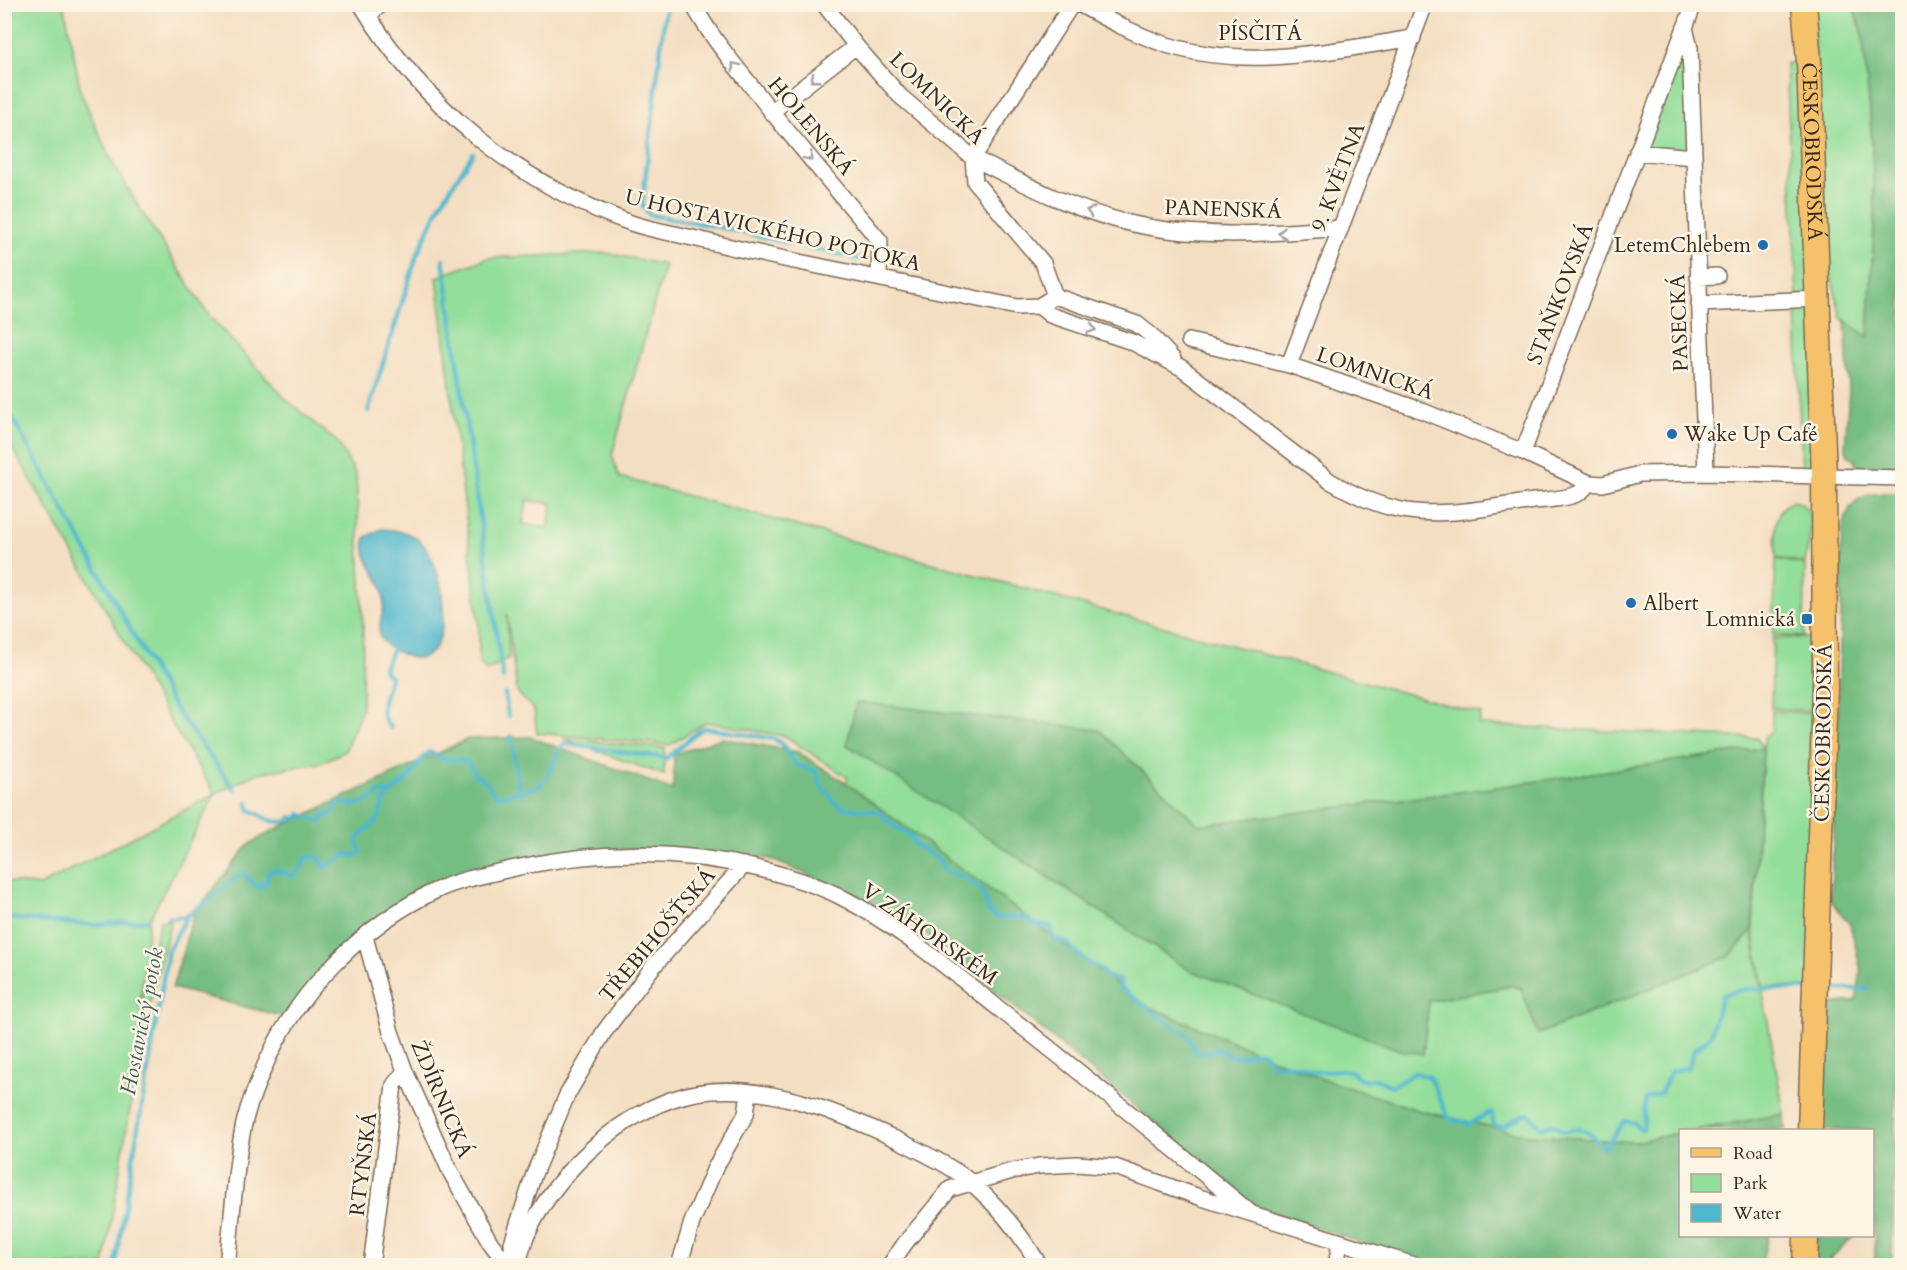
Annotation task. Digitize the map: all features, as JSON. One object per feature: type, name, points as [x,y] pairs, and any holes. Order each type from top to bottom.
[{"type":"main road","name":"ČESKOBRODSKÁ","points":[[1804,4],[1809,61],[1807,299],[1824,476],[1826,688],[1810,1129]]},
{"type":"main road","points":[[1805,1266],[1806,1237]]},
{"type":"street","points":[[364,10],[382,4]]},
{"type":"street","name":"HOLENSKÁ","points":[[693,4],[717,42],[771,112],[880,241],[879,278]]},
{"type":"street","name":"LOMNICKÁ","points":[[824,4],[856,46],[900,96],[973,159],[975,182],[1043,263],[1055,296]]},
{"type":"street","points":[[973,159],[1072,4]]},
{"type":"street","name":"PÍSČITÁ","points":[[1079,4],[1120,26],[1167,45],[1214,55],[1265,57],[1313,54],[1413,38]]},
{"type":"street","name":"9. KVĚTNA","points":[[1289,365],[1425,4]]},
{"type":"street","name":"STAŇKOVSKÁ","points":[[1523,452],[1694,4]]},
{"type":"street","name":"U HOSTAVICKÉHO POTOKA","points":[[364,10],[404,66],[443,109],[506,159],[564,194],[632,224],[1017,307],[1039,306],[1050,315],[1132,342],[1182,368],[1330,481],[1355,495],[1378,504],[1403,510],[1429,512],[1476,509],[1554,499],[1578,493],[1589,483]]},
{"type":"street","name":"PASECKÁ","points":[[1685,28],[1690,48],[1706,473]]},
{"type":"street","points":[[771,112],[856,46]]},
{"type":"street","points":[[1637,152],[1694,157]]},
{"type":"street","name":"PANENSKÁ","points":[[973,159],[1061,202],[1120,221],[1180,233],[1253,235],[1341,228]]},
{"type":"street","points":[[1698,277],[1717,276]]},
{"type":"street","points":[[1039,306],[1055,296],[1137,324],[1151,335],[1182,368]]},
{"type":"street","points":[[1699,304],[1807,299]]},
{"type":"street","name":"LOMNICKÁ","points":[[1189,341],[1289,365],[1415,408],[1523,452],[1589,483]]},
{"type":"street","points":[[1589,483],[1603,483],[1640,474],[1706,473],[1902,478]]},
{"type":"street","name":"V ZÁHORSKÉM","points":[[227,1266],[242,1131],[267,1059],[312,986],[329,968],[392,916],[436,890],[480,876],[543,861],[626,853],[663,854],[744,865],[789,877],[842,897],[907,937],[1124,1106],[1251,1214]]},
{"type":"street","name":"TŘEBIHOŠŤSKÁ","points":[[515,1266],[512,1243],[534,1174],[567,1095],[604,1032],[652,968],[744,865]]},
{"type":"street","name":"ŽDÍRNICKÁ","points":[[365,937],[391,1032],[405,1071],[450,1171],[490,1242],[508,1266]]},
{"type":"street","name":"RTYŇSKÁ","points":[[371,1266],[394,1084],[405,1071]]},
{"type":"street","points":[[515,1266],[527,1235],[552,1192],[564,1176],[607,1136],[627,1121],[673,1099],[721,1091],[749,1092],[807,1103],[860,1121],[926,1154],[972,1183],[1017,1231],[1040,1266]]},
{"type":"street","points":[[679,1266],[692,1222],[715,1168],[746,1114],[749,1092]]},
{"type":"street","name":"V ZÁHORSKÉM","points":[[889,1266],[950,1189],[1012,1171],[1039,1166],[1077,1164],[1115,1167],[1251,1214],[1417,1266]]},
{"type":"street","points":[[1336,1266],[1340,1243]]},
{"type":"green space","points":[[64,4],[81,93],[108,154],[137,204],[210,317],[287,400],[338,443],[356,475],[363,628],[362,709],[345,751],[320,763],[258,773],[215,794],[170,721],[5,435],[5,5]]},
{"type":"green space","points":[[1812,5],[1852,5],[1862,31],[1870,111],[1875,209],[1868,338],[1841,318],[1828,262]]},
{"type":"green space","points":[[1852,5],[1902,5],[1902,471],[1856,467],[1855,460],[1848,455],[1845,447],[1849,390],[1845,320],[1868,337],[1875,209],[1870,111],[1862,31]]},
{"type":"green space","points":[[1685,36],[1692,155],[1640,150]]},
{"type":"green space","points":[[1786,63],[1807,63],[1815,296],[1797,297]]},
{"type":"green space","points":[[606,253],[665,265],[612,455],[619,477],[1481,714],[1479,725],[1757,738],[1763,748],[1491,788],[1199,825],[1099,730],[847,745],[1423,1053],[1429,1001],[1511,986],[1522,989],[1538,1034],[1730,956],[1752,930],[1784,1114],[1702,1129],[1679,1129],[1679,1133],[1635,1142],[1528,1135],[1421,1111],[1322,1079],[1145,1005],[846,783],[848,778],[785,736],[706,722],[670,745],[537,733],[534,710],[517,692],[507,614],[509,658],[486,671],[479,661],[479,625],[437,277],[488,258]],"holes":[[[527,500],[552,504],[548,528],[523,524]]]},
{"type":"green space","points":[[1816,299],[1822,434],[1800,435],[1796,302]]},
{"type":"green space","points":[[1821,436],[1823,474],[1802,474],[1801,437]]},
{"type":"green space","points":[[1883,493],[1895,493],[1902,496],[1902,814],[1892,1265],[1875,1265],[1874,1129],[1821,1129],[1829,1004],[1856,1001],[1861,971],[1850,924],[1831,901],[1842,532],[1850,508],[1858,499]]},
{"type":"green space","points":[[1793,501],[1802,504],[1810,517],[1810,536],[1805,563],[1776,558],[1775,533],[1778,517],[1781,510]]},
{"type":"green space","points":[[1776,559],[1805,565],[1804,637],[1773,635]]},
{"type":"green space","points":[[1773,638],[1824,638],[1823,712],[1771,708]]},
{"type":"green space","points":[[856,702],[1099,730],[1199,825],[1491,788],[1763,748],[1752,930],[1730,956],[1538,1034],[1521,988],[1511,986],[1429,1001],[1423,1054],[1402,1051],[1189,970],[847,745]]},
{"type":"green space","points":[[1772,711],[1823,714],[1813,987],[1763,987],[1753,930],[1764,738],[1772,730]]},
{"type":"green space","points":[[530,737],[673,790],[674,754],[722,738],[798,752],[846,783],[1145,1005],[1322,1079],[1421,1111],[1528,1135],[1635,1142],[1679,1133],[1679,1237],[1768,1237],[1761,1265],[1601,1266],[1589,1263],[1588,1266],[1426,1265],[1257,1207],[925,933],[868,900],[770,859],[659,848],[549,853],[454,878],[363,932],[288,1018],[172,988],[194,913],[248,845],[274,830],[468,739]]},
{"type":"green space","points":[[563,739],[665,748],[664,775]]},
{"type":"green space","points":[[215,794],[149,920],[139,1008],[160,921],[171,920],[143,1031],[104,1265],[5,1266],[5,881],[40,886]]},
{"type":"green space","points":[[1784,1114],[1785,1129],[1702,1129]]},
{"type":"green space","points":[[1816,1237],[1853,1237],[1824,1265],[1819,1265],[1815,1256]]},
{"type":"water","points":[[381,529],[404,532],[416,538],[428,552],[437,571],[442,593],[443,616],[440,636],[432,651],[420,658],[396,651],[380,637],[379,629],[384,605],[383,591],[366,556],[365,538]]},
{"type":"waterway","points":[[666,4],[642,205],[650,215],[715,226],[860,259]]},
{"type":"waterway","points":[[368,411],[417,255],[440,205],[473,153]]},
{"type":"waterway","points":[[443,259],[503,678]]},
{"type":"waterway","points":[[4,403],[174,707],[234,789]]},
{"type":"waterway","points":[[391,728],[382,710],[391,676],[384,668],[395,645]]},
{"type":"waterway","points":[[505,694],[508,716]]},
{"type":"waterway","name":"Hostavický potok","points":[[115,1266],[168,950],[187,916],[243,873],[259,888],[263,887],[261,883],[267,883],[268,873],[276,870],[294,876],[302,867],[306,857],[318,857],[325,867],[347,854],[354,856],[361,853],[357,843],[362,834],[380,816],[384,801],[411,775],[421,760],[430,752],[446,760],[458,759],[469,763],[475,775],[485,781],[495,795],[501,796],[536,788],[546,778],[564,744],[667,758],[705,728],[775,739],[783,745],[796,765],[817,772],[820,785],[834,802],[844,808],[879,812],[891,824],[912,837],[915,845],[939,860],[945,872],[960,875],[982,890],[989,913],[996,917],[1023,917],[1034,924],[1051,927],[1052,939],[1069,943],[1072,950],[1100,969],[1107,977],[1120,980],[1120,988],[1189,1037],[1197,1054],[1218,1049],[1238,1057],[1259,1051],[1265,1054],[1271,1064],[1298,1065],[1317,1072],[1346,1070],[1362,1080],[1375,1079],[1392,1086],[1415,1073],[1430,1077],[1448,1117],[1455,1121],[1463,1121],[1467,1125],[1489,1113],[1492,1114],[1494,1125],[1502,1127],[1529,1114],[1541,1128],[1553,1124],[1564,1132],[1582,1130],[1591,1135],[1604,1148],[1625,1121],[1635,1123],[1639,1129],[1643,1129],[1645,1099],[1661,1093],[1671,1071],[1688,1068],[1694,1050],[1710,1037],[1722,995],[1745,989],[1809,989]]},
{"type":"waterway","points":[[511,736],[519,791]]},
{"type":"waterway","points":[[247,802],[250,810],[266,819],[286,822],[291,817],[298,819],[300,814],[322,822],[323,815],[329,816],[340,802],[354,805],[367,802],[378,793],[390,792]]},
{"type":"waterway","points":[[168,918],[187,916]]},
{"type":"waterway","points":[[4,918],[93,925],[147,920]]},
{"type":"waterway","name":"Hostavický potok","points":[[1823,989],[1868,989]]},
{"type":"place","name":"LetemChlebem","points":[[1763,245]]},
{"type":"place","name":"Wake Up Café","points":[[1672,434]]},
{"type":"place","name":"Albert","points":[[1631,603]]},
{"type":"place","name":"Lomnická","points":[[1807,619]]}]
